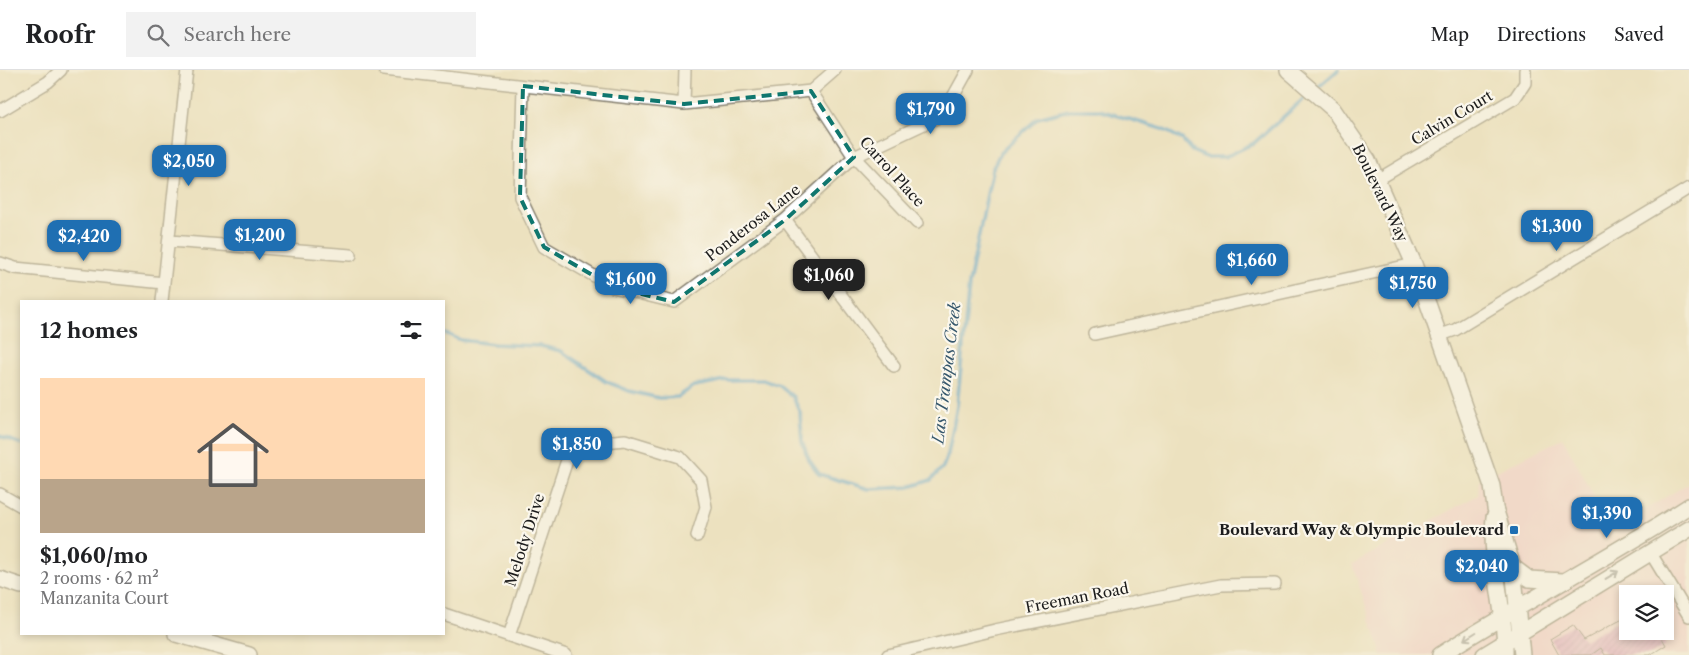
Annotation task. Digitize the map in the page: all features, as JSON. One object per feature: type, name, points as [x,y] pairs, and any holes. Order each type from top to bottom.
[{"type":"street","points":[[0,111],[48,82],[61,70]]},
{"type":"street","points":[[162,300],[188,70]]},
{"type":"street","points":[[384,70],[471,75],[523,86],[684,104],[811,91],[835,70]]},
{"type":"street","points":[[684,104],[685,70]]},
{"type":"street","name":"Ponderosa Lane","points":[[523,86],[520,197],[544,247],[613,288],[674,302],[785,220],[854,157],[943,115],[968,70]]},
{"type":"street","name":"Calvin Court","points":[[1377,180],[1515,98],[1525,84],[1525,70]]},
{"type":"street","name":"Boulevard Way","points":[[1292,74],[1332,109],[1368,160],[1414,264],[1492,486],[1495,508],[1494,548],[1505,648]]},
{"type":"street","name":"Carrol Place","points":[[811,91],[854,157],[917,223]]},
{"type":"street","points":[[1438,336],[1454,330],[1689,188]]},
{"type":"street","points":[[785,220],[894,366]]},
{"type":"street","points":[[170,241],[351,255]]},
{"type":"street","points":[[0,263],[15,268],[164,283]]},
{"type":"street","points":[[1095,334],[1414,264]]},
{"type":"street","name":"Melody Drive","points":[[509,636],[572,445],[625,440],[680,456],[701,480],[706,507],[696,536]]},
{"type":"street","points":[[0,494],[20,505]]},
{"type":"street","points":[[1440,655],[1501,616],[1517,609],[1567,580],[1689,506]]},
{"type":"street","name":"Boulevard Way","points":[[1495,508],[1513,567],[1522,655]]},
{"type":"street","points":[[1484,655],[1505,648],[1520,633],[1689,529]]},
{"type":"street","points":[[1650,552],[1689,616]]},
{"type":"street","points":[[1513,567],[1525,577],[1537,581],[1567,580]]},
{"type":"street","points":[[0,579],[20,586]]},
{"type":"street","name":"Freeman Road","points":[[888,655],[995,630],[1221,585],[1275,584]]},
{"type":"street","points":[[445,614],[509,636],[548,652],[566,655]]},
{"type":"street","points":[[179,635],[249,655]]},
{"type":"highlighted area","points":[[523,86],[684,104],[811,91],[854,157],[785,220],[674,302],[613,287],[544,247],[520,197]]},
{"type":"shaded area","points":[[1563,438],[1612,530],[1689,483],[1689,655],[1382,655],[1352,564],[1478,495],[1479,480]]},
{"type":"building","points":[[1619,621],[1619,640],[1663,640],[1666,645],[1650,655],[1605,655],[1601,648],[1591,655],[1559,655],[1550,639],[1573,625],[1584,640]]},
{"type":"waterway","name":"Las Trampas Creek","points":[[1315,90],[1338,70]]},
{"type":"waterway","name":"Las Trampas Creek","points":[[445,333],[461,340],[494,344],[541,346],[561,351],[607,382],[629,391],[659,398],[678,397],[694,386],[726,380],[764,380],[780,386],[793,397],[800,412],[802,441],[809,460],[819,474],[869,489],[909,487],[931,480],[943,467],[948,454],[957,406],[969,284],[992,170],[1000,153],[1038,118],[1069,110],[1099,110],[1162,129],[1182,139],[1192,151],[1206,157],[1225,157],[1254,143],[1309,94]]},
{"type":"waterway","name":"Las Trampas Creek","points":[[0,436],[20,444]]},
{"type":"place","name":"Boulevard Way & Olympic Boulevard","points":[[1514,530]]}]
